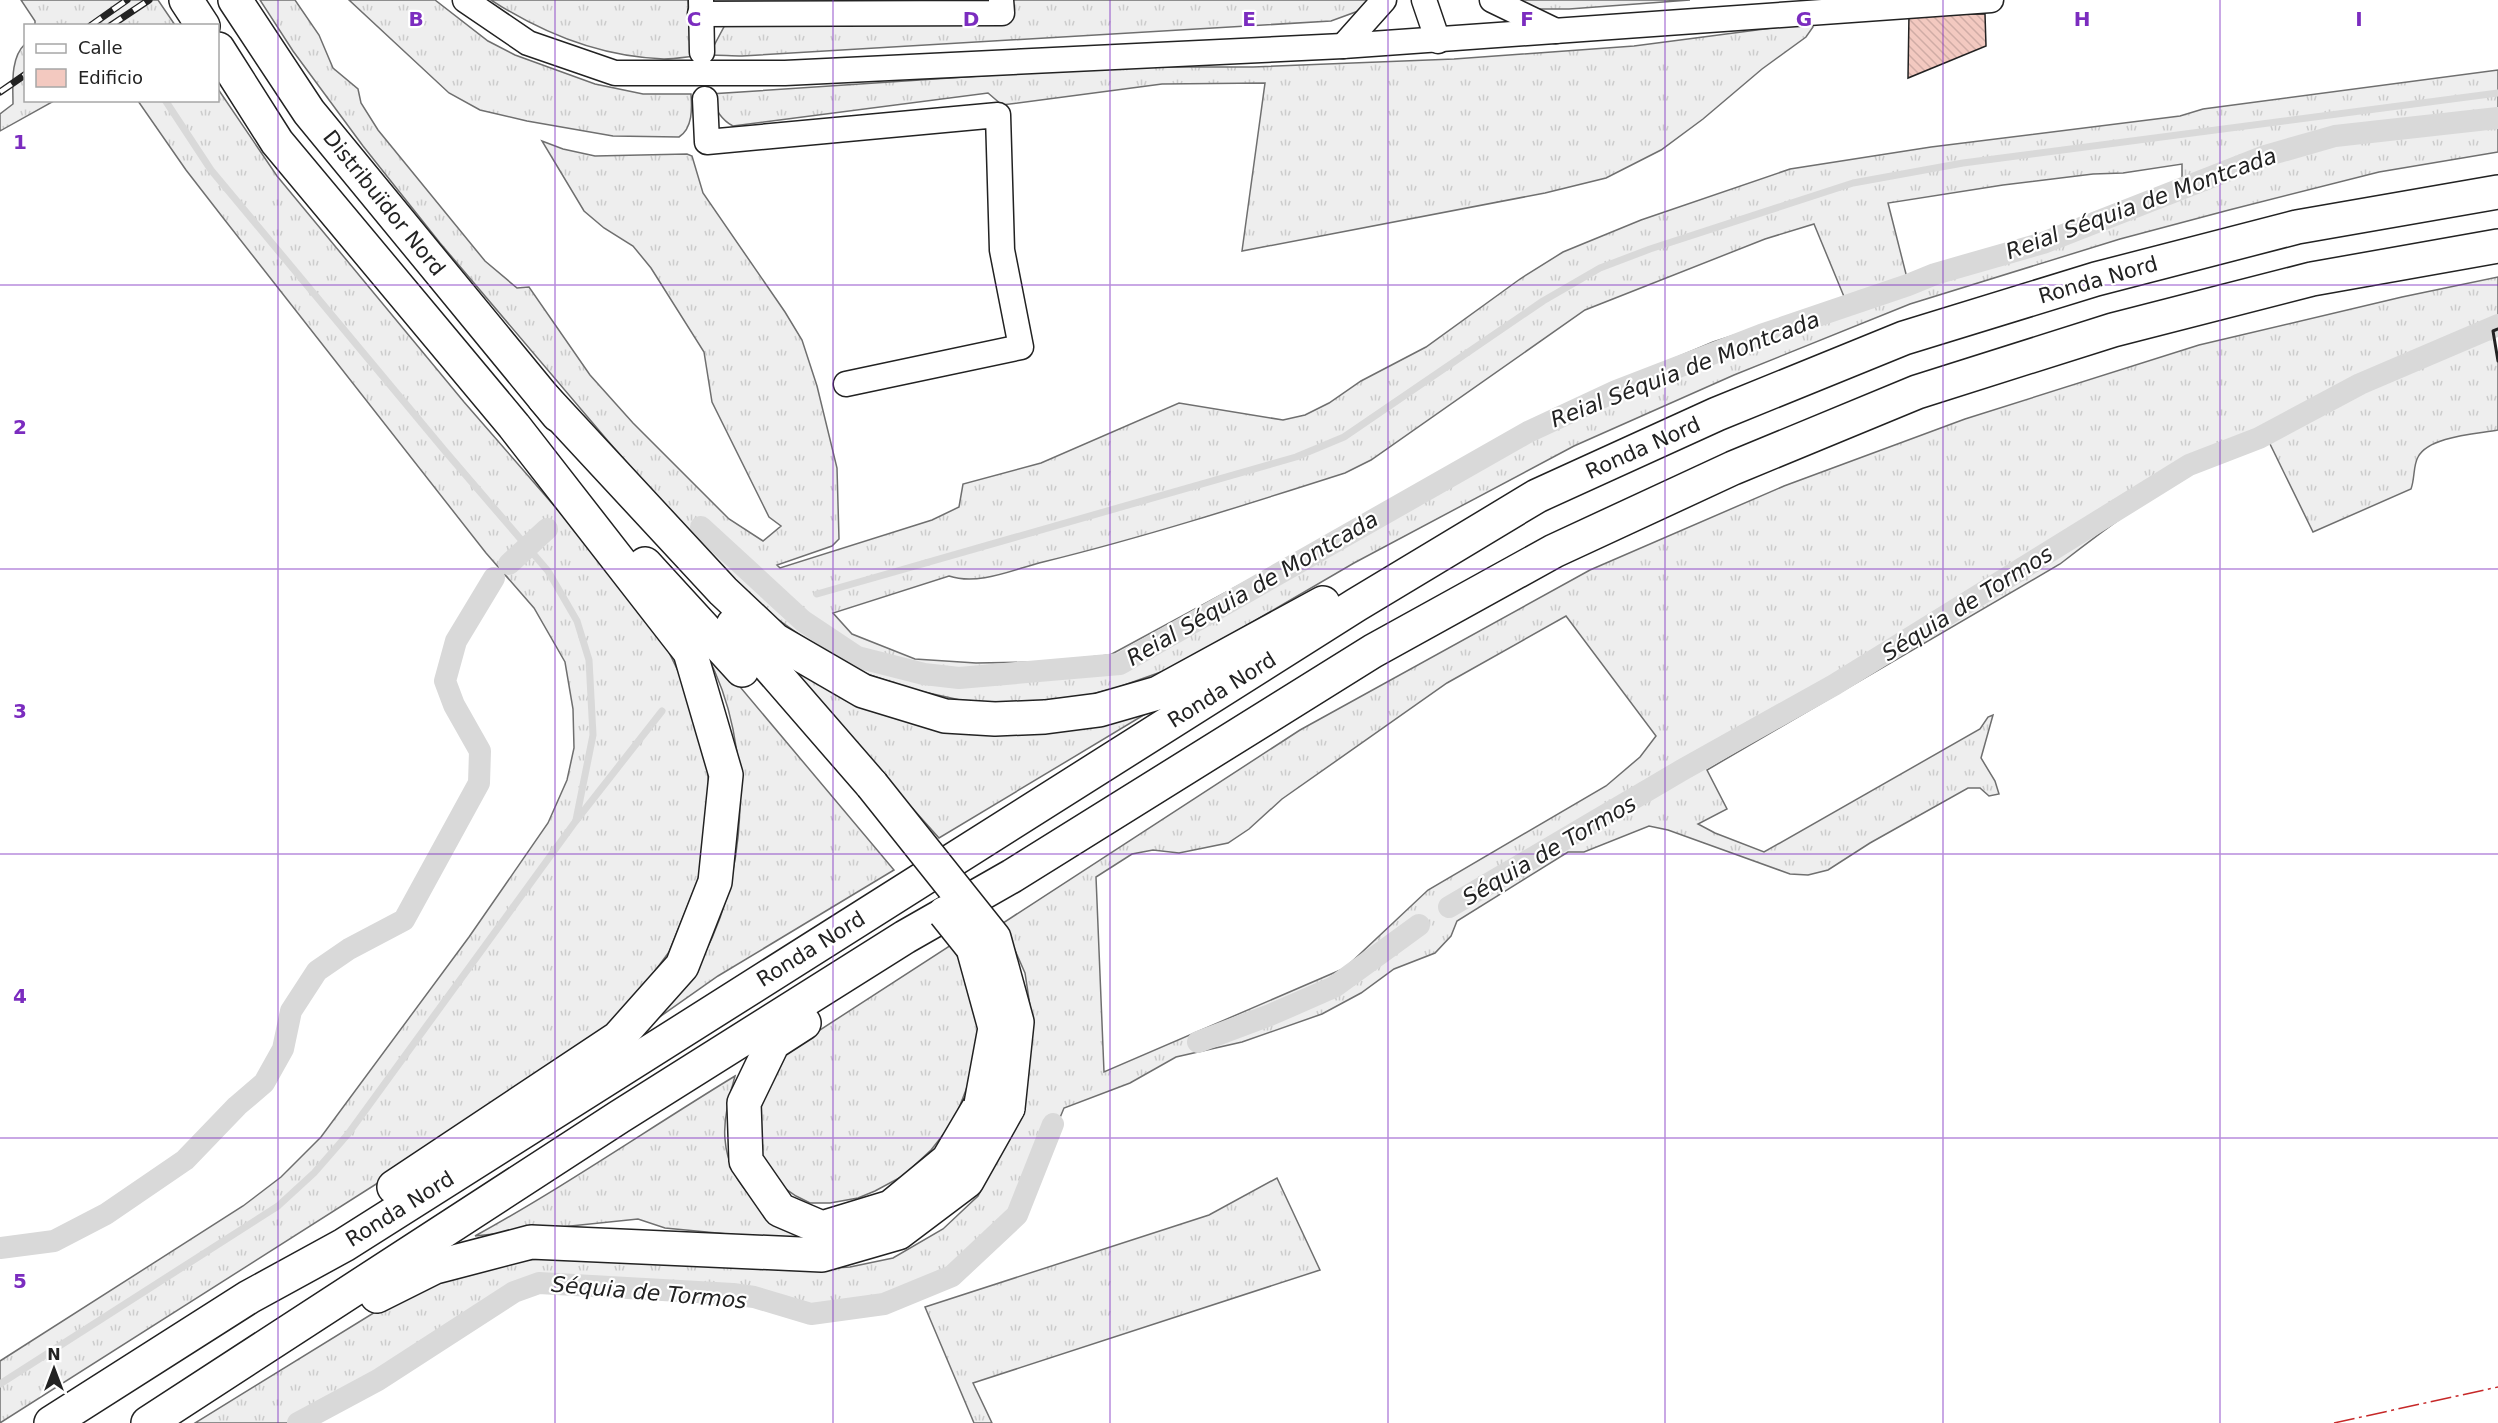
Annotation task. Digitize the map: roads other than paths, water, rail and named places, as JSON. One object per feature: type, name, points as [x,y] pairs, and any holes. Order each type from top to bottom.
[{"type":"highway","points":[[186,0],[201,24]]},
{"type":"highway","name":"Distribuïdor Nord","points":[[235,0],[309,112],[544,398]]},
{"type":"highway","name":"Distribuïdor Nord","points":[[219,51],[277,142],[514,426]]},
{"type":"highway","name":"Ronda Nord","points":[[51,1423],[249,1297],[344,1245],[1356,605],[1537,496],[1717,414],[1904,338],[2096,279],[2297,227],[2498,192]]},
{"type":"highway","name":"Ronda Nord","points":[[148,1423],[619,1117],[905,937],[1012,876],[1373,651],[1554,551],[1733,468],[1917,392],[2113,330],[2312,279],[2498,246]]},
{"type":"highway","points":[[544,398],[723,591],[775,640],[863,691],[945,716],[995,719],[1045,717],[1100,710],[1158,693],[1350,588],[1537,496]]},
{"type":"highway","points":[[196,1393],[435,1267],[531,1242],[822,1255],[898,1233],[966,1181],[994,1106],[995,1028],[973,948],[865,794],[715,604],[544,398]]},
{"type":"highway","points":[[514,426],[865,794]]},
{"type":"highway","points":[[249,1297],[333,1228],[618,1038],[682,966],[715,882],[726,775],[690,652],[514,426]]},
{"type":"highway","points":[[994,1106],[948,1160],[891,1207],[822,1228],[780,1210],[746,1161],[744,1103],[773,1043],[914,952],[1012,876]]},
{"type":"street","points":[[465,0],[528,43],[615,73],[785,73],[1343,46],[1991,0]]},
{"type":"street","points":[[702,52],[701,7],[1002,13],[1001,0]]},
{"type":"street","points":[[1343,46],[1384,0]]},
{"type":"street","points":[[1424,0],[1438,40]]},
{"type":"street","points":[[1438,40],[1440,0]]},
{"type":"street","points":[[1492,0],[1556,32]]},
{"type":"street","points":[[705,99],[707,142],[998,115],[1002,250],[1021,347],[846,384]]},
{"type":"waterway","points":[[817,594],[1296,457],[1344,437],[1543,301],[1600,268],[1650,249],[1853,183],[1963,163],[2498,93]]},
{"type":"waterway","points":[[166,102],[211,170],[548,571],[577,621],[589,660],[593,735],[576,820]]},
{"type":"waterway","name":"Reial Séquia de Montcada","points":[[701,527],[803,621],[857,657],[924,674],[959,678],[1120,664],[1528,432],[1616,391],[1761,335],[1935,274],[2043,243],[2265,156],[2335,136],[2498,118]]},
{"type":"waterway","name":"Séquia de Tormos","points":[[1449,907],[1682,770],[1834,685],[2189,465],[2259,438],[2360,384],[2498,325]]},
{"type":"waterway","name":"Reial Séquia de Montcada","points":[[509,564],[547,529]]},
{"type":"waterway","name":"Reial Séquia de Montcada","points":[[0,1248],[54,1241],[106,1214],[185,1160],[237,1106],[264,1083],[283,1049],[291,1011],[317,971],[349,949],[404,920],[479,783],[480,751],[454,705],[445,681],[456,641],[494,578]]},
{"type":"waterway","points":[[0,1384],[278,1206],[314,1173],[348,1134],[575,822],[662,711]]},
{"type":"waterway","name":"Séquia de Tormos","points":[[1198,1042],[1270,1015],[1334,987],[1419,925]]},
{"type":"waterway","name":"Séquia de Tormos","points":[[298,1423],[378,1380],[514,1292],[539,1283],[733,1294],[754,1297],[811,1314],[884,1304],[952,1276],[1017,1215],[1053,1124]]},
{"type":"railway","points":[[93,24],[127,0]]},
{"type":"railway","points":[[113,24],[149,0]]},
{"type":"railway","points":[[0,92],[24,75]]}]
